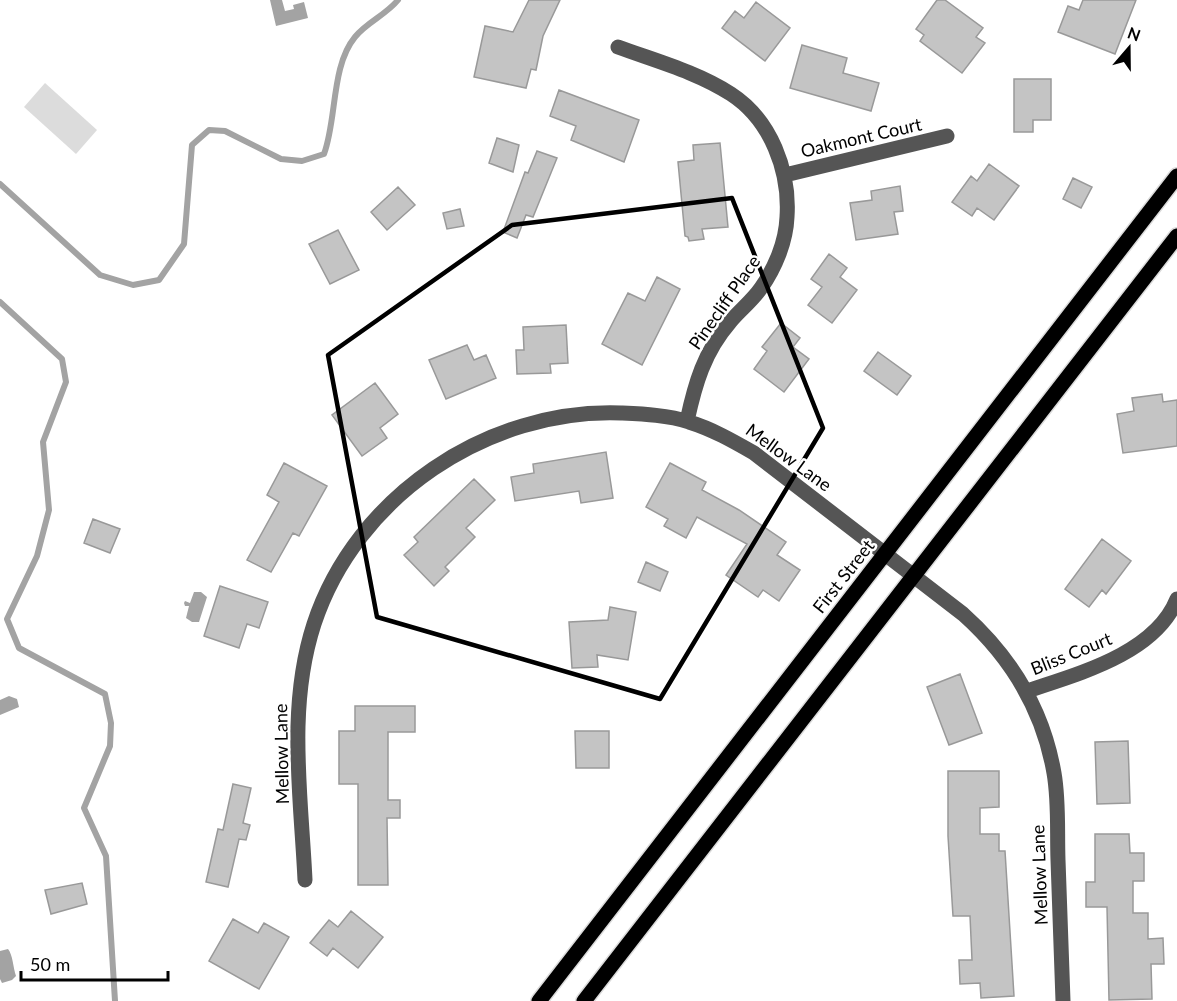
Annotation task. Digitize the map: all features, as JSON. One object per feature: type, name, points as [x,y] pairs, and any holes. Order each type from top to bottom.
[{"type":"main road","name":"First Street","points":[[539,1001],[1177,176]]},
{"type":"main road","points":[[584,1001],[1177,236]]},
{"type":"street","name":"Pinecliff Place","points":[[618,47],[702,78],[733,95],[751,111],[765,130],[778,154],[785,175],[788,218],[778,258],[760,290],[729,323],[709,351],[695,384],[687,421]]},
{"type":"street","name":"Oakmont Court","points":[[785,175],[947,136]]},
{"type":"street","name":"Mellow Lane","points":[[305,880],[297,730],[303,668],[314,623],[328,590],[348,555],[371,524],[403,492],[440,463],[476,443],[514,428],[559,417],[602,412],[644,414],[687,421],[724,435],[754,453],[914,576],[986,635],[1008,662],[1027,691],[1045,734],[1055,775],[1063,1001]]},
{"type":"street","name":"Bliss Court","points":[[1027,691],[1106,664],[1130,650],[1152,633],[1173,609],[1177,599]]},
{"type":"highlighted area","points":[[732,198],[823,428],[660,699],[377,617],[328,355],[512,225]]},
{"type":"shaded area","points":[[270,0],[282,0],[285,11],[294,9],[293,5],[304,2],[308,18],[276,26]]},
{"type":"shaded area","points":[[45,83],[97,130],[76,154],[24,107]]},
{"type":"shaded area","points":[[194,592],[201,592],[207,597],[199,622],[192,622],[186,618],[189,606],[185,606],[184,603],[185,601],[190,603]]},
{"type":"shaded area","points":[[9,696],[17,699],[19,707],[0,715],[0,700]]},
{"type":"shaded area","points":[[8,949],[16,976],[2,983],[0,951]]},
{"type":"building","points":[[529,0],[560,0],[543,36],[536,70],[531,69],[526,88],[474,77],[485,26],[513,32]]},
{"type":"building","points":[[937,0],[945,0],[983,28],[976,37],[985,43],[962,73],[920,41],[924,35],[916,29]]},
{"type":"building","points":[[1083,0],[1136,0],[1115,54],[1058,32],[1068,6],[1079,10]]},
{"type":"building","points":[[756,2],[790,28],[765,61],[722,28],[735,11],[744,18]]},
{"type":"building","points":[[802,45],[847,58],[843,73],[879,83],[871,111],[790,88]]},
{"type":"building","points":[[1014,79],[1051,79],[1051,120],[1033,120],[1033,132],[1014,132]]},
{"type":"building","points":[[559,90],[639,120],[624,162],[571,140],[576,126],[550,116]]},
{"type":"building","points":[[497,138],[519,145],[513,172],[489,163]]},
{"type":"building","points":[[720,143],[728,227],[702,229],[704,239],[689,241],[685,236],[678,162],[694,160],[693,145]]},
{"type":"building","points":[[537,151],[557,158],[533,217],[526,215],[517,238],[503,232],[525,172],[528,173]]},
{"type":"building","points":[[989,164],[1019,186],[994,220],[977,208],[972,216],[952,202],[971,176],[977,181]]},
{"type":"building","points":[[1073,178],[1092,187],[1081,208],[1063,199]]},
{"type":"building","points":[[900,186],[903,211],[894,212],[898,234],[856,240],[850,203],[872,200],[871,191]]},
{"type":"building","points":[[398,187],[415,205],[387,230],[371,212]]},
{"type":"building","points":[[460,209],[464,226],[447,229],[443,213]]},
{"type":"building","points":[[338,230],[359,270],[330,284],[309,244]]},
{"type":"building","points":[[829,254],[847,268],[840,277],[857,290],[832,323],[808,305],[822,287],[811,279]]},
{"type":"building","points":[[657,277],[680,289],[642,365],[602,344],[628,293],[645,301]]},
{"type":"building","points":[[781,323],[800,338],[793,347],[809,359],[784,392],[754,369],[767,351],[762,347]]},
{"type":"building","points":[[566,325],[568,363],[550,364],[551,373],[517,374],[516,350],[524,350],[523,327]]},
{"type":"building","points":[[467,345],[474,360],[486,355],[496,378],[446,399],[429,360]]},
{"type":"building","points":[[878,352],[911,376],[897,395],[864,371]]},
{"type":"building","points":[[375,383],[398,414],[380,428],[387,438],[362,456],[332,415]]},
{"type":"building","points":[[1162,394],[1163,402],[1177,400],[1177,446],[1123,453],[1117,414],[1134,411],[1132,398]]},
{"type":"building","points":[[606,452],[613,498],[581,503],[579,491],[515,501],[511,477],[534,473],[533,464]]},
{"type":"building","points":[[284,463],[327,486],[299,536],[293,533],[271,572],[247,560],[279,502],[267,495]]},
{"type":"building","points":[[670,463],[706,482],[702,490],[739,510],[786,542],[777,555],[800,570],[779,601],[763,590],[758,597],[726,575],[747,544],[697,517],[686,538],[664,526],[668,519],[646,507]]},
{"type":"building","points":[[474,479],[495,500],[466,528],[475,537],[445,567],[449,571],[434,586],[404,555],[418,542],[414,537]]},
{"type":"building","points":[[93,519],[120,529],[110,553],[84,543]]},
{"type":"building","points":[[1102,539],[1131,561],[1106,594],[1102,590],[1089,607],[1065,589]]},
{"type":"building","points":[[646,562],[668,572],[660,591],[638,582]]},
{"type":"building","points":[[220,586],[268,602],[259,628],[247,624],[239,648],[204,636]]},
{"type":"building","points":[[610,607],[636,612],[628,660],[597,655],[598,667],[572,668],[569,622],[608,620]]},
{"type":"building","points":[[960,674],[982,733],[949,745],[927,687]]},
{"type":"building","points":[[355,706],[415,706],[415,732],[388,732],[388,800],[400,800],[400,818],[387,818],[388,885],[358,885],[358,784],[339,784],[339,731],[355,731]]},
{"type":"building","points":[[575,731],[609,731],[609,768],[576,768]]},
{"type":"building","points":[[1128,741],[1130,803],[1097,804],[1095,742]]},
{"type":"building","points":[[948,771],[999,771],[999,807],[980,808],[980,834],[999,834],[999,851],[1005,851],[1014,996],[981,998],[980,983],[960,984],[959,960],[972,960],[970,916],[953,916],[948,836]]},
{"type":"building","points":[[233,784],[251,788],[243,823],[250,825],[246,840],[239,839],[228,887],[206,882],[218,829],[223,830]]},
{"type":"building","points":[[1095,834],[1129,834],[1130,853],[1144,853],[1144,881],[1133,881],[1133,913],[1148,913],[1148,939],[1163,938],[1164,964],[1151,964],[1152,999],[1109,1000],[1107,907],[1086,907],[1086,882],[1095,882]]},
{"type":"building","points":[[82,883],[87,904],[51,914],[45,890]]},
{"type":"building","points":[[351,911],[383,937],[358,968],[333,948],[327,956],[310,943],[329,920],[338,927]]},
{"type":"building","points":[[233,919],[258,933],[264,923],[289,937],[259,989],[209,961]]},
{"type":"waterway","points":[[0,184],[100,275],[133,285],[159,280],[184,244],[192,145],[209,130],[225,131],[281,159],[302,161],[324,154],[338,78],[347,49],[360,32],[398,0]]},
{"type":"waterway","points":[[0,302],[62,359],[66,382],[43,442],[49,510],[37,556],[7,619],[19,648],[105,694],[111,723],[110,746],[84,808],[106,856],[115,1001]]}]
